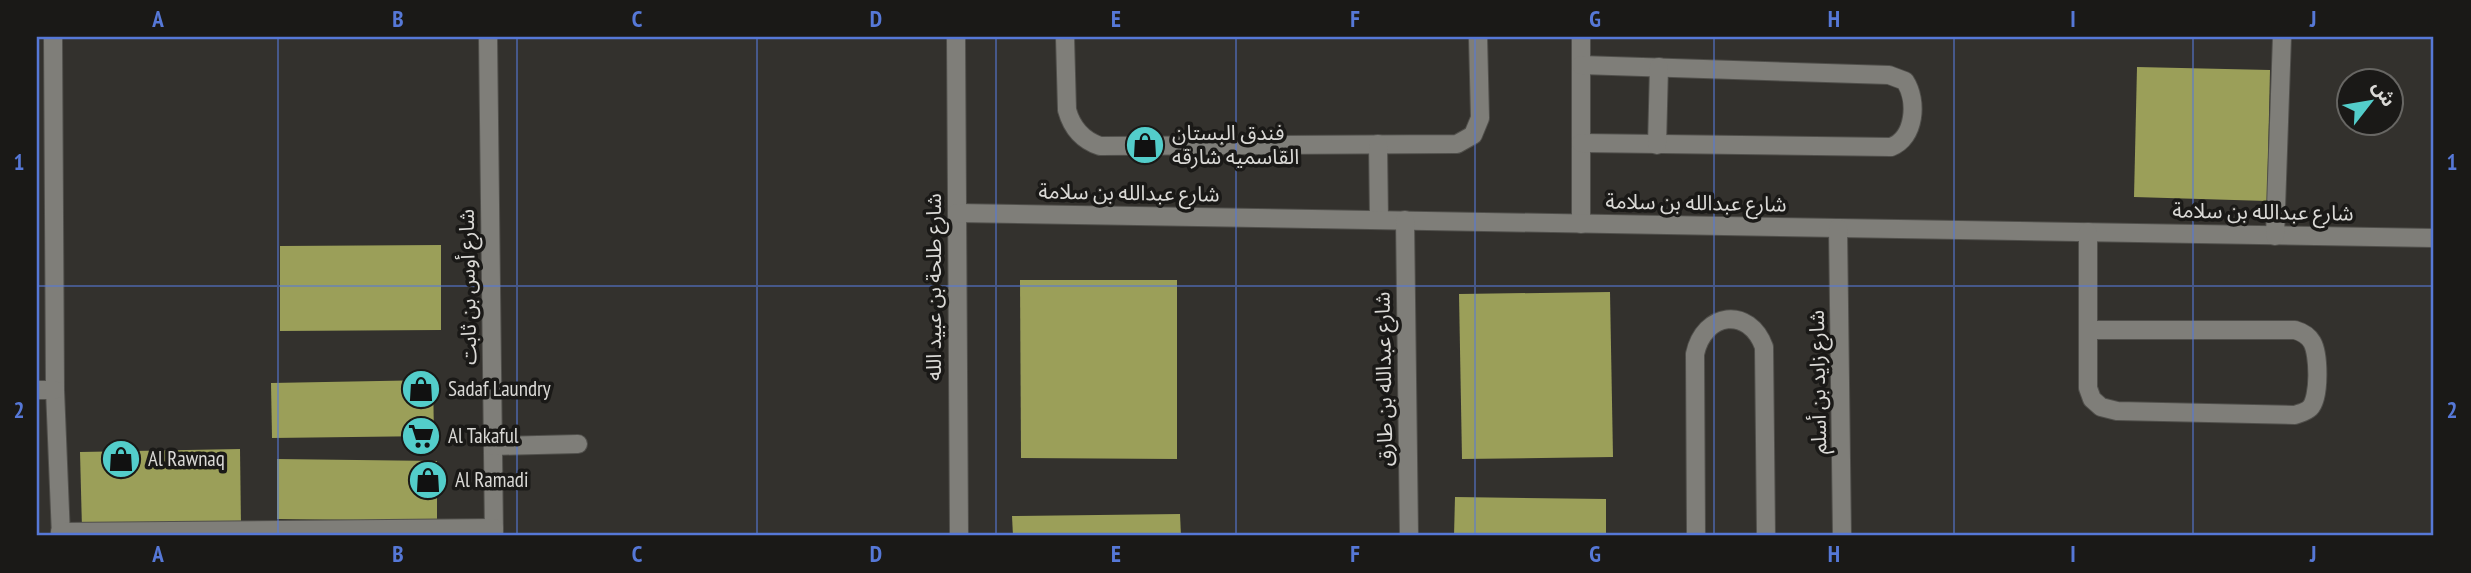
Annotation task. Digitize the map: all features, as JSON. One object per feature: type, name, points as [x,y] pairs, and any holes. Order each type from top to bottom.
[{"type":"street","points":[[53,37],[55,390],[61,534],[494,532]]},
{"type":"street","name":"شارع أوس بن ثابت","points":[[488,37],[494,532]]},
{"type":"street","name":"شارع طلحة بن عبيد الله","points":[[956,37],[958,536]]},
{"type":"street","points":[[1065,37],[1067,110],[1075,129],[1090,143],[1100,146],[1457,144],[1473,135],[1480,118],[1478,37]]},
{"type":"street","points":[[1581,37],[1581,224]]},
{"type":"street","points":[[2275,236],[2282,37]]},
{"type":"street","points":[[1581,65],[1889,75],[1905,81],[1912,98],[1910,130],[1903,141],[1891,147],[1581,144]]},
{"type":"street","points":[[1657,145],[1659,67]]},
{"type":"street","points":[[1378,144],[1379,220]]},
{"type":"street","name":"شارع عبدالله بن سلامة","points":[[957,212],[2434,238]]},
{"type":"street","name":"شارع عبدالله بن طارق","points":[[1405,220],[1409,536]]},
{"type":"street","name":"شارع زايد بن أسلم","points":[[1838,228],[1842,536]]},
{"type":"street","points":[[2088,232],[2088,330],[2088,388],[2092,399],[2101,407],[2109,410],[2295,415],[2304,412],[2315,400],[2317,356],[2315,346],[2302,332],[2088,330]]},
{"type":"street","points":[[1696,536],[1696,354],[1698,341],[1705,330],[1715,322],[1727,319],[1739,320],[1751,326],[1760,335],[1764,347],[1766,536]]},
{"type":"street","points":[[37,390],[55,390]]},
{"type":"street","points":[[493,446],[578,444]]},
{"type":"building","points":[[2137,67],[2270,70],[2267,201],[2134,197]]},
{"type":"building","points":[[441,245],[441,330],[280,331],[280,246]]},
{"type":"building","points":[[1020,280],[1177,280],[1177,459],[1021,458]]},
{"type":"building","points":[[1610,292],[1613,457],[1462,459],[1459,294]]},
{"type":"building","points":[[433,380],[434,436],[272,438],[271,383]]},
{"type":"building","points":[[240,449],[241,526],[82,529],[80,452]]},
{"type":"building","points":[[277,459],[437,461],[437,521],[277,519]]},
{"type":"building","points":[[1455,497],[1606,499],[1606,536],[1454,536]]},
{"type":"building","points":[[1180,514],[1181,536],[1013,536],[1012,516]]},
{"type":"place","name":"فندق البستان القاسميه شارقه","points":[[1145,145]]},
{"type":"place","name":"Sadaf Laundry","points":[[421,389]]},
{"type":"place","name":"Al Takaful","points":[[421,436]]},
{"type":"place","name":"Al Rawnaq","points":[[121,459]]},
{"type":"place","name":"Al Ramadi","points":[[428,480]]}]
